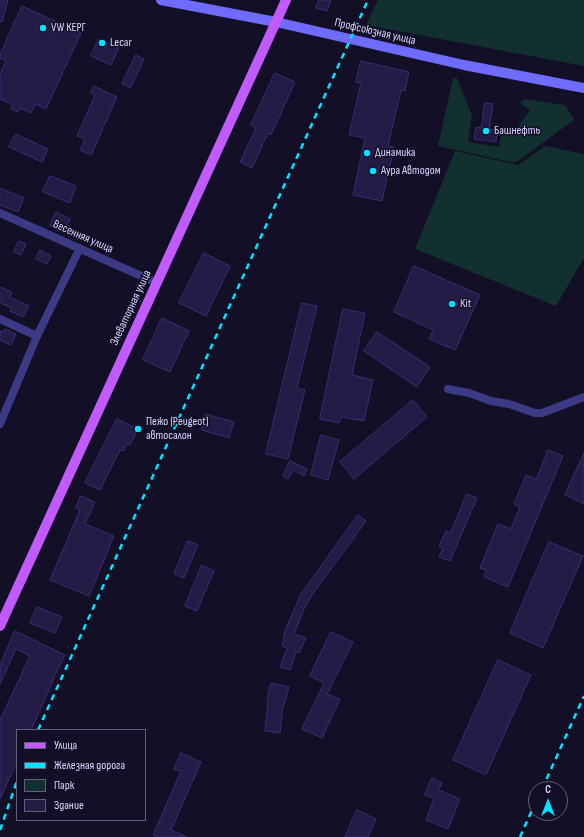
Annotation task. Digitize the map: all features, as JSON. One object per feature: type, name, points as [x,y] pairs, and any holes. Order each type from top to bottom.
[{"type":"main road","name":"Профсоюзная улица","points":[[161,0],[276,22],[464,65],[584,88]]},
{"type":"main road","name":"Элеваторная улица","points":[[0,626],[286,0]]},
{"type":"street","name":"Весенняя улица","points":[[0,213],[157,283]]},
{"type":"street","points":[[0,422],[37,336],[80,248]]},
{"type":"street","points":[[0,319],[37,336]]},
{"type":"street","points":[[448,389],[469,393],[491,402],[509,404],[535,413],[542,413],[584,397]]},
{"type":"green space","points":[[378,0],[584,0],[584,66],[366,25]]},
{"type":"green space","points":[[453,78],[457,78],[472,116],[468,142],[499,147],[502,127],[504,126],[513,133],[530,110],[520,103],[524,99],[565,105],[574,120],[515,163],[438,146]]},
{"type":"green space","points":[[545,146],[584,154],[584,258],[556,306],[415,249],[455,151],[518,165]]},
{"type":"building","points":[[0,0],[8,0],[2,22],[0,22]]},
{"type":"building","points":[[319,0],[331,0],[327,11],[316,8]]},
{"type":"building","points":[[22,6],[81,33],[46,109],[35,104],[31,113],[20,108],[18,112],[11,109],[13,105],[0,99],[0,74],[6,61],[0,58],[0,55]]},
{"type":"building","points":[[99,39],[119,48],[111,65],[91,56]]},
{"type":"building","points":[[136,55],[144,59],[130,88],[122,84]]},
{"type":"building","points":[[361,61],[409,72],[405,91],[401,90],[388,146],[394,147],[382,201],[353,195],[365,138],[349,135],[361,83],[356,82]]},
{"type":"building","points":[[275,73],[295,82],[271,135],[268,133],[252,168],[240,162],[256,128],[251,125]]},
{"type":"building","points":[[94,86],[117,97],[91,155],[80,150],[85,139],[77,136],[95,95],[91,93]]},
{"type":"building","points":[[485,103],[493,104],[489,129],[497,131],[496,142],[474,139],[476,127],[481,128]]},
{"type":"building","points":[[16,134],[48,149],[42,162],[9,147]]},
{"type":"building","points":[[50,176],[76,186],[70,203],[43,192]]},
{"type":"building","points":[[0,188],[24,198],[18,212],[0,205]]},
{"type":"building","points":[[56,212],[70,219],[64,233],[50,226]]},
{"type":"building","points":[[19,241],[26,244],[21,255],[14,252]]},
{"type":"building","points":[[40,250],[51,256],[47,264],[36,259]]},
{"type":"building","points":[[204,253],[230,266],[206,316],[179,303]]},
{"type":"building","points":[[414,266],[480,295],[455,350],[429,339],[433,330],[394,312]]},
{"type":"building","points":[[0,287],[12,292],[10,297],[29,306],[23,317],[10,311],[12,308],[0,303]]},
{"type":"building","points":[[302,303],[317,306],[297,388],[305,390],[288,459],[266,454]]},
{"type":"building","points":[[343,309],[365,313],[352,375],[373,380],[364,421],[342,417],[339,423],[320,419]]},
{"type":"building","points":[[162,318],[189,331],[170,372],[143,360]]},
{"type":"building","points":[[5,329],[16,334],[11,345],[0,340],[0,331],[3,332]]},
{"type":"building","points":[[377,332],[430,367],[417,387],[364,351]]},
{"type":"building","points":[[413,400],[427,417],[354,479],[340,462]]},
{"type":"building","points":[[206,414],[234,422],[229,438],[202,430]]},
{"type":"building","points":[[117,419],[138,429],[130,445],[127,444],[123,451],[120,450],[100,490],[85,483]]},
{"type":"building","points":[[321,435],[339,440],[328,480],[311,475]]},
{"type":"building","points":[[548,450],[563,456],[508,587],[484,577],[486,570],[480,568],[498,524],[511,529],[520,507],[514,504],[526,475],[536,479]]},
{"type":"building","points":[[584,453],[584,504],[565,495]]},
{"type":"building","points":[[290,461],[307,469],[304,476],[293,470],[288,479],[283,476]]},
{"type":"building","points":[[467,494],[477,498],[450,561],[439,557],[443,548],[439,546],[446,531],[450,533]]},
{"type":"building","points":[[81,496],[95,502],[85,524],[114,536],[89,596],[50,580],[80,510],[76,508]]},
{"type":"building","points":[[358,515],[366,521],[312,595],[304,609],[294,634],[306,638],[299,653],[296,652],[290,670],[280,667],[287,648],[282,646],[285,631],[301,594]]},
{"type":"building","points":[[188,541],[198,545],[184,578],[174,574]]},
{"type":"building","points":[[549,542],[583,556],[543,648],[510,633]]},
{"type":"building","points":[[202,565],[214,571],[197,611],[185,606]]},
{"type":"building","points":[[37,607],[62,617],[55,633],[30,623]]},
{"type":"building","points":[[15,631],[65,655],[31,729],[16,729],[16,764],[0,799],[0,720],[30,656],[16,649],[0,684],[0,665]]},
{"type":"building","points":[[331,632],[353,642],[327,694],[340,699],[322,738],[302,729],[324,683],[310,676]]},
{"type":"building","points":[[498,660],[531,675],[486,775],[453,760]]},
{"type":"building","points":[[271,683],[289,687],[283,705],[280,733],[265,731],[267,700]]},
{"type":"building","points":[[181,753],[201,762],[171,830],[187,837],[156,837],[153,835],[181,771],[174,769]]},
{"type":"building","points":[[432,778],[442,783],[439,790],[460,799],[448,829],[426,820],[434,798],[425,795]]},
{"type":"building","points":[[357,810],[376,819],[368,837],[345,837]]},
{"type":"railway","points":[[38,729],[368,0]]},
{"type":"railway","points":[[546,781],[584,696]]},
{"type":"railway","points":[[0,830],[16,784]]},
{"type":"railway","points":[[520,837],[528,819]]},
{"type":"place","name":"VW КЕРГ","points":[[43,28]]},
{"type":"place","name":"Lecar","points":[[102,43]]},
{"type":"place","name":"Башнефть","points":[[486,131]]},
{"type":"place","name":"Динамика","points":[[367,153]]},
{"type":"place","name":"Аура Автодом","points":[[373,171]]},
{"type":"place","name":"Kit","points":[[452,304]]},
{"type":"place","name":"Пежо (Peugeot) автосалон","points":[[138,429]]}]
